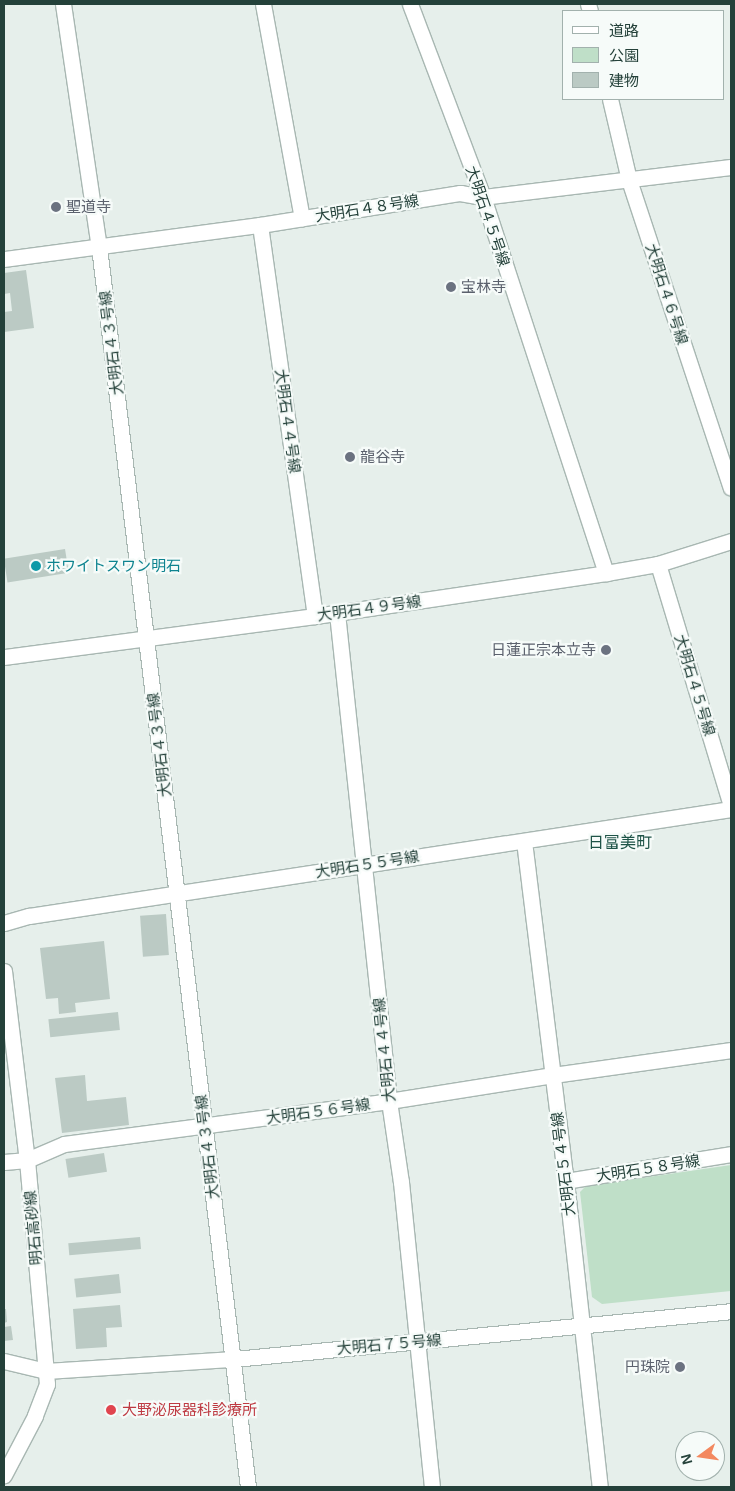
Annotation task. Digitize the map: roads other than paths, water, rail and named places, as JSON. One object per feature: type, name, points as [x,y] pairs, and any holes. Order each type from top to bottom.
[{"type":"street","name":"大明石４３号線","points":[[63,4],[99,246],[248,1487]]},
{"type":"street","points":[[263,4],[302,218]]},
{"type":"street","name":"大明石４５号線","points":[[410,4],[483,197],[606,573]]},
{"type":"street","name":"大明石４６号線","points":[[610,100],[630,180],[731,488]]},
{"type":"street","name":"大明石４８号線","points":[[4,259],[260,225],[460,193],[483,197],[731,166]]},
{"type":"street","name":"大明石４４号線","points":[[260,225],[315,616]]},
{"type":"street","name":"大明石４９号線","points":[[4,658],[337,613],[606,573],[658,564],[731,540]]},
{"type":"street","name":"大明石４５号線","points":[[658,564],[731,808]]},
{"type":"street","name":"大明石４４号線","points":[[337,613],[366,865],[389,1101],[401,1182],[432,1487]]},
{"type":"street","name":"大明石５５号線","points":[[4,922],[29,916],[731,808]]},
{"type":"street","name":"大明石５４号線","points":[[524,841],[566,1181],[600,1487]]},
{"type":"street","name":"明石高砂線","points":[[4,972],[27,1160],[47,1384],[35,1416],[4,1475]]},
{"type":"street","name":"大明石５６号線","points":[[4,1162],[27,1160],[64,1144],[389,1101],[553,1075],[731,1050]]},
{"type":"street","name":"大明石５８号線","points":[[566,1181],[731,1154]]},
{"type":"street","name":"大明石７５号線","points":[[4,1361],[46,1371],[234,1359],[583,1327],[731,1311]]},
{"type":"place","name":"聖道寺","points":[[56,207]]},
{"type":"place","name":"宝林寺","points":[[451,287]]},
{"type":"place","name":"龍谷寺","points":[[350,457]]},
{"type":"place","name":"ホワイトスワン明石","points":[[36,566]]},
{"type":"place","name":"日蓮正宗本立寺","points":[[606,650]]},
{"type":"place","name":"円珠院","points":[[680,1367]]},
{"type":"place","name":"大野泌尿器科診療所","points":[[111,1410]]},
{"type":"district","name":"日富美町","points":[[620,843]]}]
